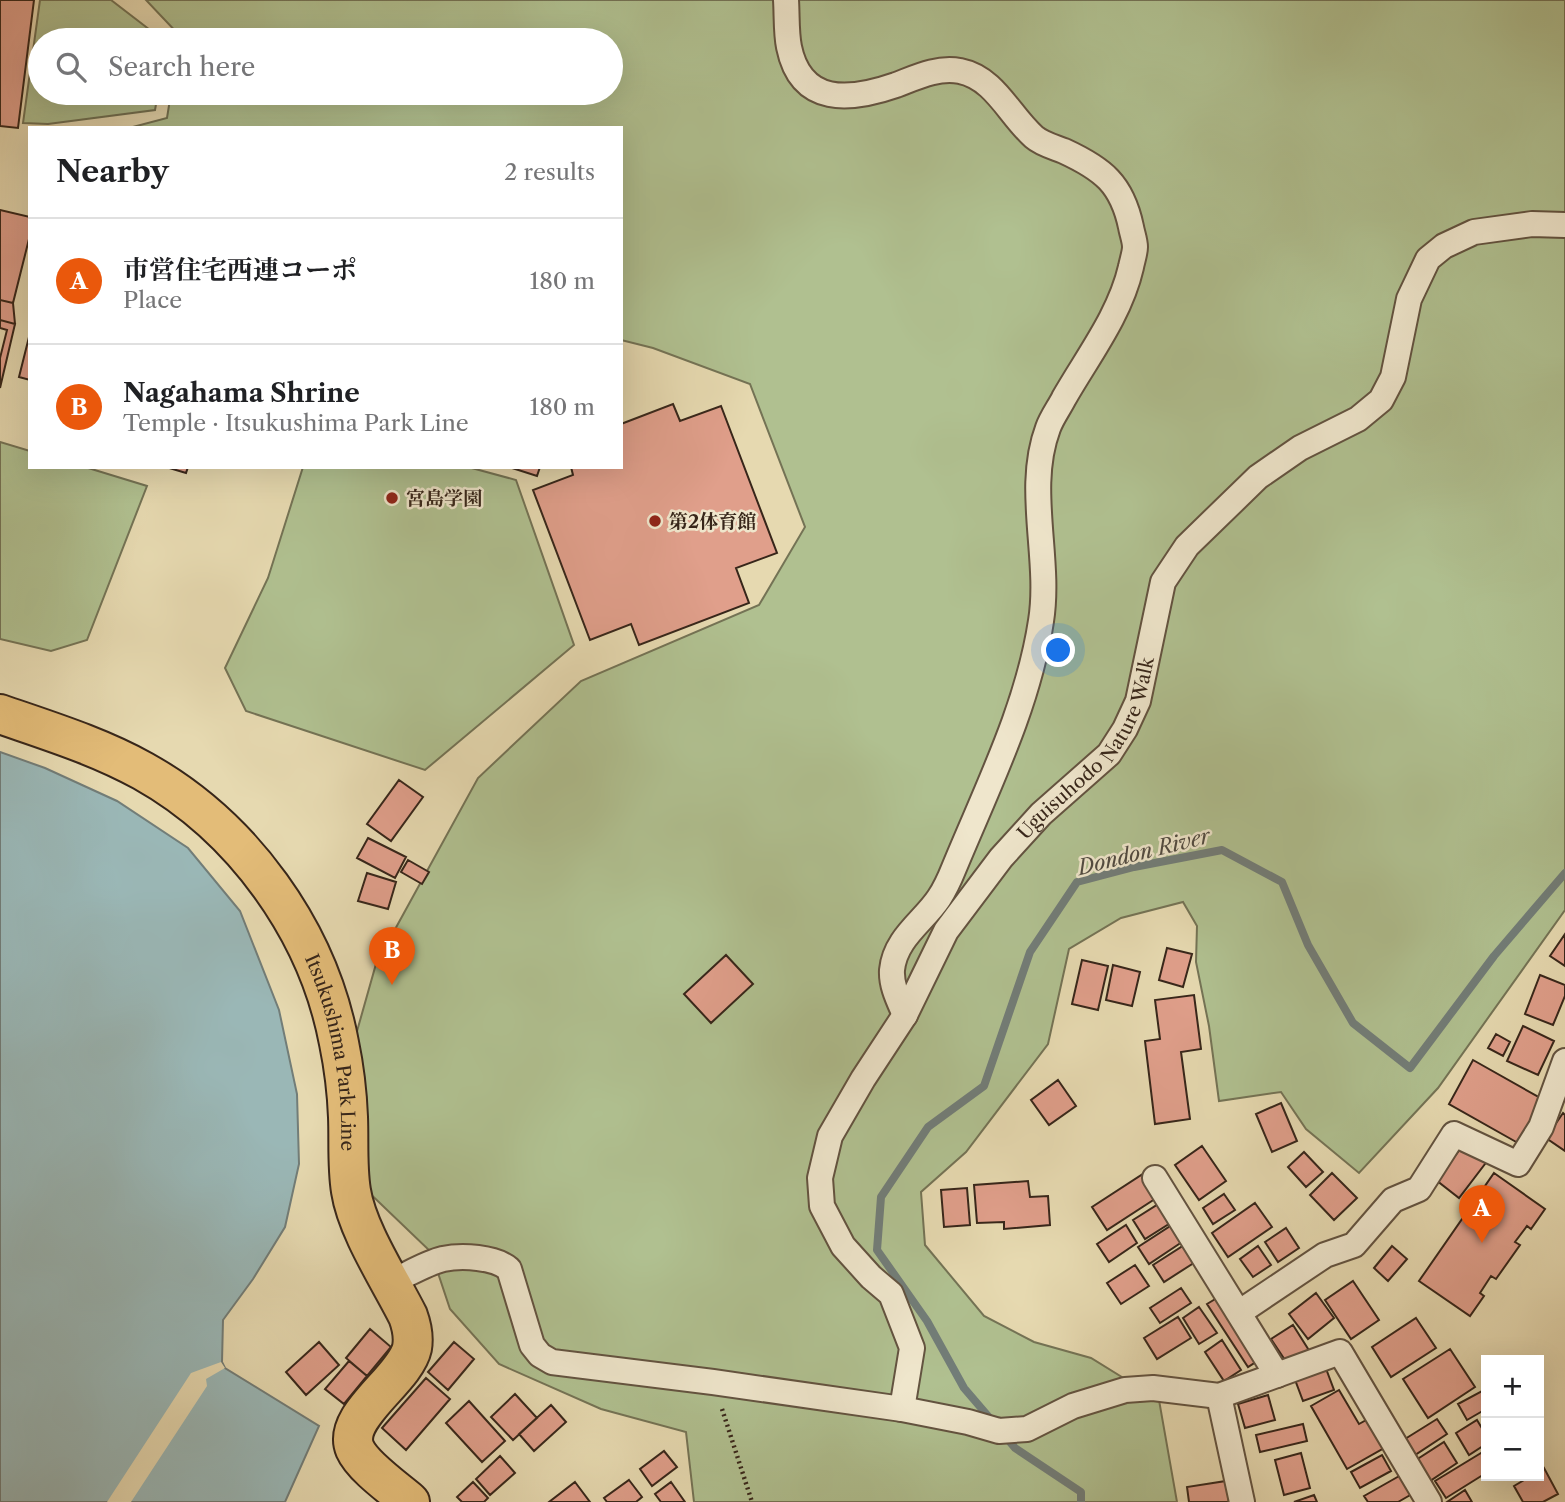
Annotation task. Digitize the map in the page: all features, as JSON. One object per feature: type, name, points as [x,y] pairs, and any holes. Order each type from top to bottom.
[{"type":"main road","name":"Itsukushima Park Line","points":[[0,714],[110,755],[176,792],[206,816],[259,871],[300,934],[330,1004],[345,1079],[351,1192],[365,1231],[408,1316],[413,1333],[412,1350],[404,1365],[360,1419],[354,1433],[355,1448],[363,1461],[410,1502]]},
{"type":"street","points":[[786,0],[788,43],[793,63],[801,77],[814,89],[830,95],[861,95],[942,70],[976,76],[992,88],[1016,120],[1037,140],[1094,166],[1106,175],[1121,194],[1135,248],[1128,280],[1109,324],[1049,426],[1039,459],[1042,619],[1030,672],[1010,733],[950,877],[938,901],[919,919],[895,957],[892,979],[905,1015]]},
{"type":"street","name":"Uguisuhodo Nature Walk","points":[[902,1409],[912,1348],[891,1294],[871,1278],[843,1246],[822,1206],[820,1178],[830,1136],[905,1015],[946,931],[1001,858],[1041,814],[1109,754],[1125,729],[1138,701],[1163,582],[1187,546],[1258,477],[1300,448],[1358,419],[1381,400],[1393,377],[1409,299],[1428,259],[1444,246],[1474,232],[1532,224],[1565,225]]},
{"type":"street","points":[[1240,1312],[1325,1255],[1354,1245],[1393,1200],[1419,1189],[1454,1134],[1518,1164],[1541,1127],[1565,1061]]},
{"type":"street","points":[[1156,1178],[1277,1375]]},
{"type":"street","points":[[391,1282],[443,1259],[475,1258],[503,1264],[509,1269],[532,1345],[540,1355],[552,1362],[902,1409],[999,1430],[1027,1429],[1073,1406],[1125,1390],[1153,1388],[1219,1396],[1340,1352],[1429,1502]]},
{"type":"street","points":[[1219,1396],[1242,1502]]},
{"type":"path","points":[[713,1382],[752,1502]]},
{"type":"green space","points":[[40,0],[111,0],[147,28],[36,28]]},
{"type":"green space","points":[[146,0],[1565,0],[1565,910],[1438,1088],[1359,1173],[1306,1129],[1281,1092],[1219,1101],[1209,1026],[1196,962],[1197,926],[1183,902],[1121,918],[1069,949],[1048,1044],[966,1152],[921,1192],[925,1245],[984,1316],[1034,1342],[1091,1358],[1159,1400],[1177,1502],[694,1502],[686,1432],[601,1409],[499,1364],[450,1309],[431,1252],[360,1184],[348,1063],[376,964],[478,778],[581,681],[759,605],[805,527],[750,384],[653,348],[623,340],[623,126],[137,126],[167,118],[169,105],[623,105],[623,28],[172,28]]},
{"type":"green space","points":[[28,87],[28,105],[156,105],[155,110],[48,124],[23,123]]},
{"type":"green space","points":[[0,442],[28,450],[28,469],[92,469],[147,486],[87,640],[51,651],[0,639]]},
{"type":"green space","points":[[302,469],[475,469],[516,480],[574,645],[425,770],[246,711],[225,668],[268,578]]},
{"type":"water","points":[[0,752],[45,768],[117,801],[188,848],[240,911],[279,1010],[297,1094],[299,1164],[285,1227],[253,1279],[223,1320],[222,1362],[225,1368],[319,1426],[285,1502],[0,1502]]},
{"type":"pier","points":[[221,1362],[225,1368],[206,1379],[207,1386],[131,1502],[107,1502],[191,1373]]},
{"type":"building","points":[[0,0],[34,0],[30,28],[28,28],[18,128],[0,126]]},
{"type":"building","points":[[0,210],[28,217],[28,243],[13,303],[0,300]]},
{"type":"building","points":[[0,300],[13,303],[15,324],[0,320]]},
{"type":"building","points":[[0,320],[15,324],[0,388],[0,358],[7,330],[0,328]]},
{"type":"building","points":[[28,341],[28,379],[19,377]]},
{"type":"building","name":"第2体育館","points":[[673,404],[680,421],[721,406],[777,553],[736,568],[749,603],[639,645],[631,624],[590,640],[533,490],[573,475],[572,469],[623,469],[623,423]]},
{"type":"building","points":[[515,469],[539,469],[537,476]]},
{"type":"building","points":[[399,780],[423,797],[391,841],[367,824]]},
{"type":"building","points":[[368,838],[406,857],[395,878],[357,858]]},
{"type":"building","points":[[408,860],[429,872],[422,884],[401,872]]},
{"type":"building","points":[[367,873],[396,882],[388,909],[358,901]]},
{"type":"building","points":[[1565,934],[1565,966],[1550,956]]},
{"type":"building","points":[[1167,948],[1192,954],[1183,987],[1159,980]]},
{"type":"building","points":[[726,955],[753,984],[711,1023],[684,994]]},
{"type":"building","points":[[1082,960],[1108,966],[1098,1010],[1072,1004]]},
{"type":"building","points":[[1113,965],[1140,972],[1132,1006],[1106,1000]]},
{"type":"building","points":[[1540,975],[1565,985],[1565,996],[1553,1025],[1525,1014]]},
{"type":"building","points":[[1194,995],[1201,1049],[1181,1052],[1190,1119],[1155,1124],[1145,1041],[1160,1039],[1155,1000]]},
{"type":"building","points":[[1523,1026],[1554,1041],[1538,1075],[1507,1061]]},
{"type":"building","points":[[1496,1034],[1510,1042],[1503,1056],[1488,1048]]},
{"type":"building","points":[[1473,1060],[1542,1099],[1518,1143],[1449,1104]]},
{"type":"building","points":[[1058,1080],[1076,1106],[1049,1125],[1031,1100]]},
{"type":"building","points":[[1281,1103],[1297,1141],[1272,1152],[1256,1114]]},
{"type":"building","points":[[1563,1113],[1565,1115],[1565,1151],[1546,1138]]},
{"type":"building","points":[[1465,1143],[1488,1160],[1459,1198],[1436,1180]]},
{"type":"building","points":[[1202,1146],[1226,1181],[1199,1200],[1175,1165]]},
{"type":"building","points":[[1304,1152],[1323,1172],[1306,1187],[1288,1167]]},
{"type":"building","points":[[1146,1172],[1161,1195],[1107,1230],[1092,1207]]},
{"type":"building","points":[[1332,1173],[1357,1198],[1334,1220],[1310,1195]]},
{"type":"building","points":[[1494,1173],[1545,1209],[1531,1229],[1527,1226],[1515,1242],[1520,1245],[1496,1279],[1491,1276],[1480,1293],[1484,1296],[1470,1316],[1419,1281]]},
{"type":"building","points":[[1028,1181],[1030,1197],[1048,1196],[1050,1225],[1004,1229],[1004,1222],[977,1223],[974,1185]]},
{"type":"building","points":[[967,1188],[970,1225],[944,1227],[941,1190]]},
{"type":"building","points":[[1224,1194],[1235,1210],[1213,1224],[1203,1208]]},
{"type":"building","points":[[1160,1203],[1172,1222],[1145,1239],[1133,1220]]},
{"type":"building","points":[[1255,1203],[1272,1227],[1228,1257],[1212,1233]]},
{"type":"building","points":[[1175,1223],[1185,1240],[1149,1264],[1138,1247]]},
{"type":"building","points":[[1126,1225],[1137,1243],[1109,1262],[1097,1244]]},
{"type":"building","points":[[1286,1228],[1299,1248],[1278,1262],[1265,1242]]},
{"type":"building","points":[[1189,1242],[1200,1259],[1164,1282],[1153,1265]]},
{"type":"building","points":[[1258,1246],[1271,1265],[1253,1277],[1240,1259]]},
{"type":"building","points":[[1392,1246],[1407,1259],[1388,1281],[1374,1268]]},
{"type":"building","points":[[1135,1265],[1149,1286],[1121,1304],[1107,1283]]},
{"type":"building","points":[[1353,1281],[1379,1320],[1351,1339],[1325,1300]]},
{"type":"building","points":[[1181,1288],[1191,1303],[1160,1323],[1150,1308]]},
{"type":"building","points":[[1316,1293],[1334,1318],[1308,1339],[1289,1314]]},
{"type":"building","points":[[1222,1295],[1262,1358],[1248,1367],[1207,1304]]},
{"type":"building","points":[[1199,1307],[1217,1333],[1199,1344],[1183,1318]]},
{"type":"building","points":[[1178,1317],[1191,1338],[1157,1359],[1144,1338]]},
{"type":"building","points":[[1416,1318],[1436,1348],[1391,1377],[1372,1347]]},
{"type":"building","points":[[1293,1325],[1310,1352],[1289,1366],[1271,1339]]},
{"type":"building","points":[[370,1329],[391,1347],[367,1376],[346,1358]]},
{"type":"building","points":[[1222,1340],[1241,1370],[1224,1381],[1205,1352]]},
{"type":"building","points":[[319,1342],[339,1365],[306,1395],[286,1372]]},
{"type":"building","points":[[454,1342],[474,1359],[448,1390],[428,1372]]},
{"type":"building","points":[[1450,1349],[1475,1387],[1428,1418],[1403,1379]]},
{"type":"building","points":[[349,1361],[367,1376],[344,1404],[325,1389]]},
{"type":"building","points":[[1325,1366],[1334,1390],[1303,1401],[1294,1377]]},
{"type":"building","points":[[426,1378],[450,1399],[406,1450],[382,1428]]},
{"type":"building","points":[[1339,1390],[1359,1424],[1368,1419],[1384,1448],[1347,1469],[1311,1406]]},
{"type":"building","points":[[1481,1392],[1481,1412],[1467,1420],[1458,1404]]},
{"type":"building","points":[[515,1394],[537,1418],[513,1440],[491,1417]]},
{"type":"building","points":[[1268,1395],[1275,1420],[1245,1428],[1238,1404]]},
{"type":"building","points":[[469,1401],[505,1441],[482,1462],[446,1423]]},
{"type":"building","points":[[551,1405],[566,1422],[534,1451],[519,1434]]},
{"type":"building","points":[[1437,1419],[1447,1434],[1415,1455],[1405,1439]]},
{"type":"building","points":[[1477,1420],[1481,1427],[1481,1447],[1469,1455],[1456,1433]]},
{"type":"building","points":[[1303,1424],[1307,1441],[1260,1452],[1256,1435]]},
{"type":"building","points":[[1444,1442],[1457,1463],[1430,1481],[1416,1460]]},
{"type":"building","points":[[664,1451],[677,1467],[652,1486],[640,1469]]},
{"type":"building","points":[[1301,1453],[1310,1488],[1284,1495],[1275,1460]]},
{"type":"building","points":[[1481,1453],[1481,1476],[1446,1498],[1435,1481]]},
{"type":"building","points":[[1382,1455],[1391,1471],[1360,1488],[1351,1472]]},
{"type":"building","points":[[500,1456],[515,1473],[490,1495],[476,1479]]},
{"type":"building","points":[[1544,1468],[1558,1494],[1543,1502],[1523,1502],[1514,1486],[1522,1481],[1544,1481]]},
{"type":"building","points":[[1401,1475],[1412,1494],[1398,1502],[1368,1502],[1364,1496]]},
{"type":"building","points":[[629,1480],[642,1497],[636,1502],[607,1502],[604,1498]]},
{"type":"building","points":[[1226,1481],[1229,1502],[1189,1502],[1187,1487]]},
{"type":"building","points":[[473,1482],[488,1498],[484,1502],[462,1502],[457,1497]]},
{"type":"building","points":[[575,1482],[590,1502],[549,1502]]},
{"type":"building","points":[[671,1482],[685,1502],[661,1502],[655,1494]]},
{"type":"building","points":[[1465,1490],[1472,1502],[1447,1502]]},
{"type":"building","points":[[1314,1495],[1317,1502],[1294,1502]]},
{"type":"waterway","name":"Dondon River","points":[[994,1423],[964,1388],[927,1321],[877,1250],[881,1197],[928,1127],[984,1086],[1030,952],[1077,882],[1134,867],[1222,850],[1282,882],[1308,945],[1353,1023],[1410,1068],[1494,956],[1565,873]]},
{"type":"waterway","name":"Dondon River","points":[[1004,1435],[1015,1448],[1081,1492],[1081,1502]]},
{"type":"place","name":"宮島学園","points":[[392,498]]},
{"type":"place","name":"第2体育館","points":[[655,521]]},
{"type":"place","name":"Nagahama Shrine","points":[[392,985]]},
{"type":"place","name":"市営住宅西連コーポ","points":[[1482,1243]]}]
